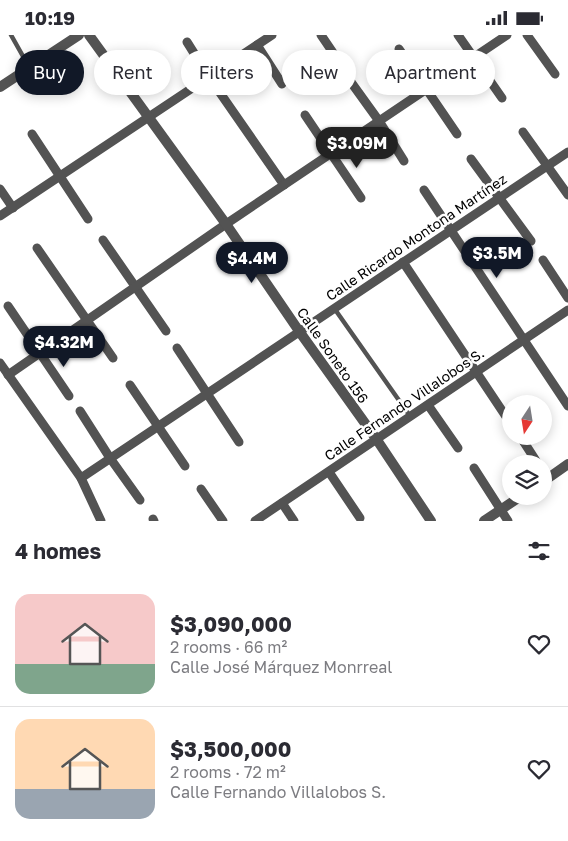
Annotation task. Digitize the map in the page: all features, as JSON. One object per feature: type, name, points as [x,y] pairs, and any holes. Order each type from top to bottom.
[{"type":"street","points":[[56,50],[79,35]]},
{"type":"street","name":"Calle Soneto 156","points":[[89,35],[226,224],[298,331],[377,440],[431,521]]},
{"type":"street","points":[[250,50],[272,35]]},
{"type":"street","points":[[321,35],[331,50]]},
{"type":"street","points":[[458,35],[468,50]]},
{"type":"street","points":[[485,50],[507,35]]},
{"type":"street","points":[[527,35],[556,74]]},
{"type":"street","points":[[187,42],[192,50]]},
{"type":"street","points":[[257,45],[282,84]]},
{"type":"street","points":[[0,87],[15,77]]},
{"type":"street","points":[[495,88],[502,98]]},
{"type":"street","points":[[356,89],[404,161]]},
{"type":"street","points":[[0,216],[182,95]]},
{"type":"street","points":[[222,95],[284,185]]},
{"type":"street","points":[[8,375],[226,224],[417,95]]},
{"type":"street","points":[[430,95],[457,134]]},
{"type":"street","points":[[305,115],[362,198]]},
{"type":"street","points":[[523,132],[568,195]]},
{"type":"street","points":[[32,134],[88,219]]},
{"type":"street","name":"Calle Ricardo Montona Martínez","points":[[81,478],[568,152]]},
{"type":"street","points":[[472,159],[531,241]]},
{"type":"street","points":[[0,189],[12,208]]},
{"type":"street","points":[[424,190],[568,406]]},
{"type":"street","points":[[103,240],[166,331]]},
{"type":"street","points":[[37,248],[112,358]]},
{"type":"street","points":[[543,260],[568,298]]},
{"type":"street","points":[[403,262],[502,411]]},
{"type":"street","points":[[8,306],[69,396]]},
{"type":"street","name":"Calle Fernando Villalobos S.","points":[[255,521],[568,310]]},
{"type":"street","points":[[177,348],[239,442]]},
{"type":"street","points":[[0,363],[81,478],[101,521]]},
{"type":"street","points":[[130,385],[185,466]]},
{"type":"street","points":[[428,405],[458,448]]},
{"type":"street","points":[[80,411],[140,500]]},
{"type":"street","points":[[552,473],[568,464]]},
{"type":"street","points":[[474,468],[508,521]]},
{"type":"street","points":[[329,472],[360,518]]},
{"type":"street","points":[[201,489],[223,521]]},
{"type":"street","points":[[282,503],[294,521]]},
{"type":"street","points":[[484,521],[508,505]]},
{"type":"lane","points":[[11,35],[19,50]]},
{"type":"lane","points":[[334,309],[410,417]]}]
